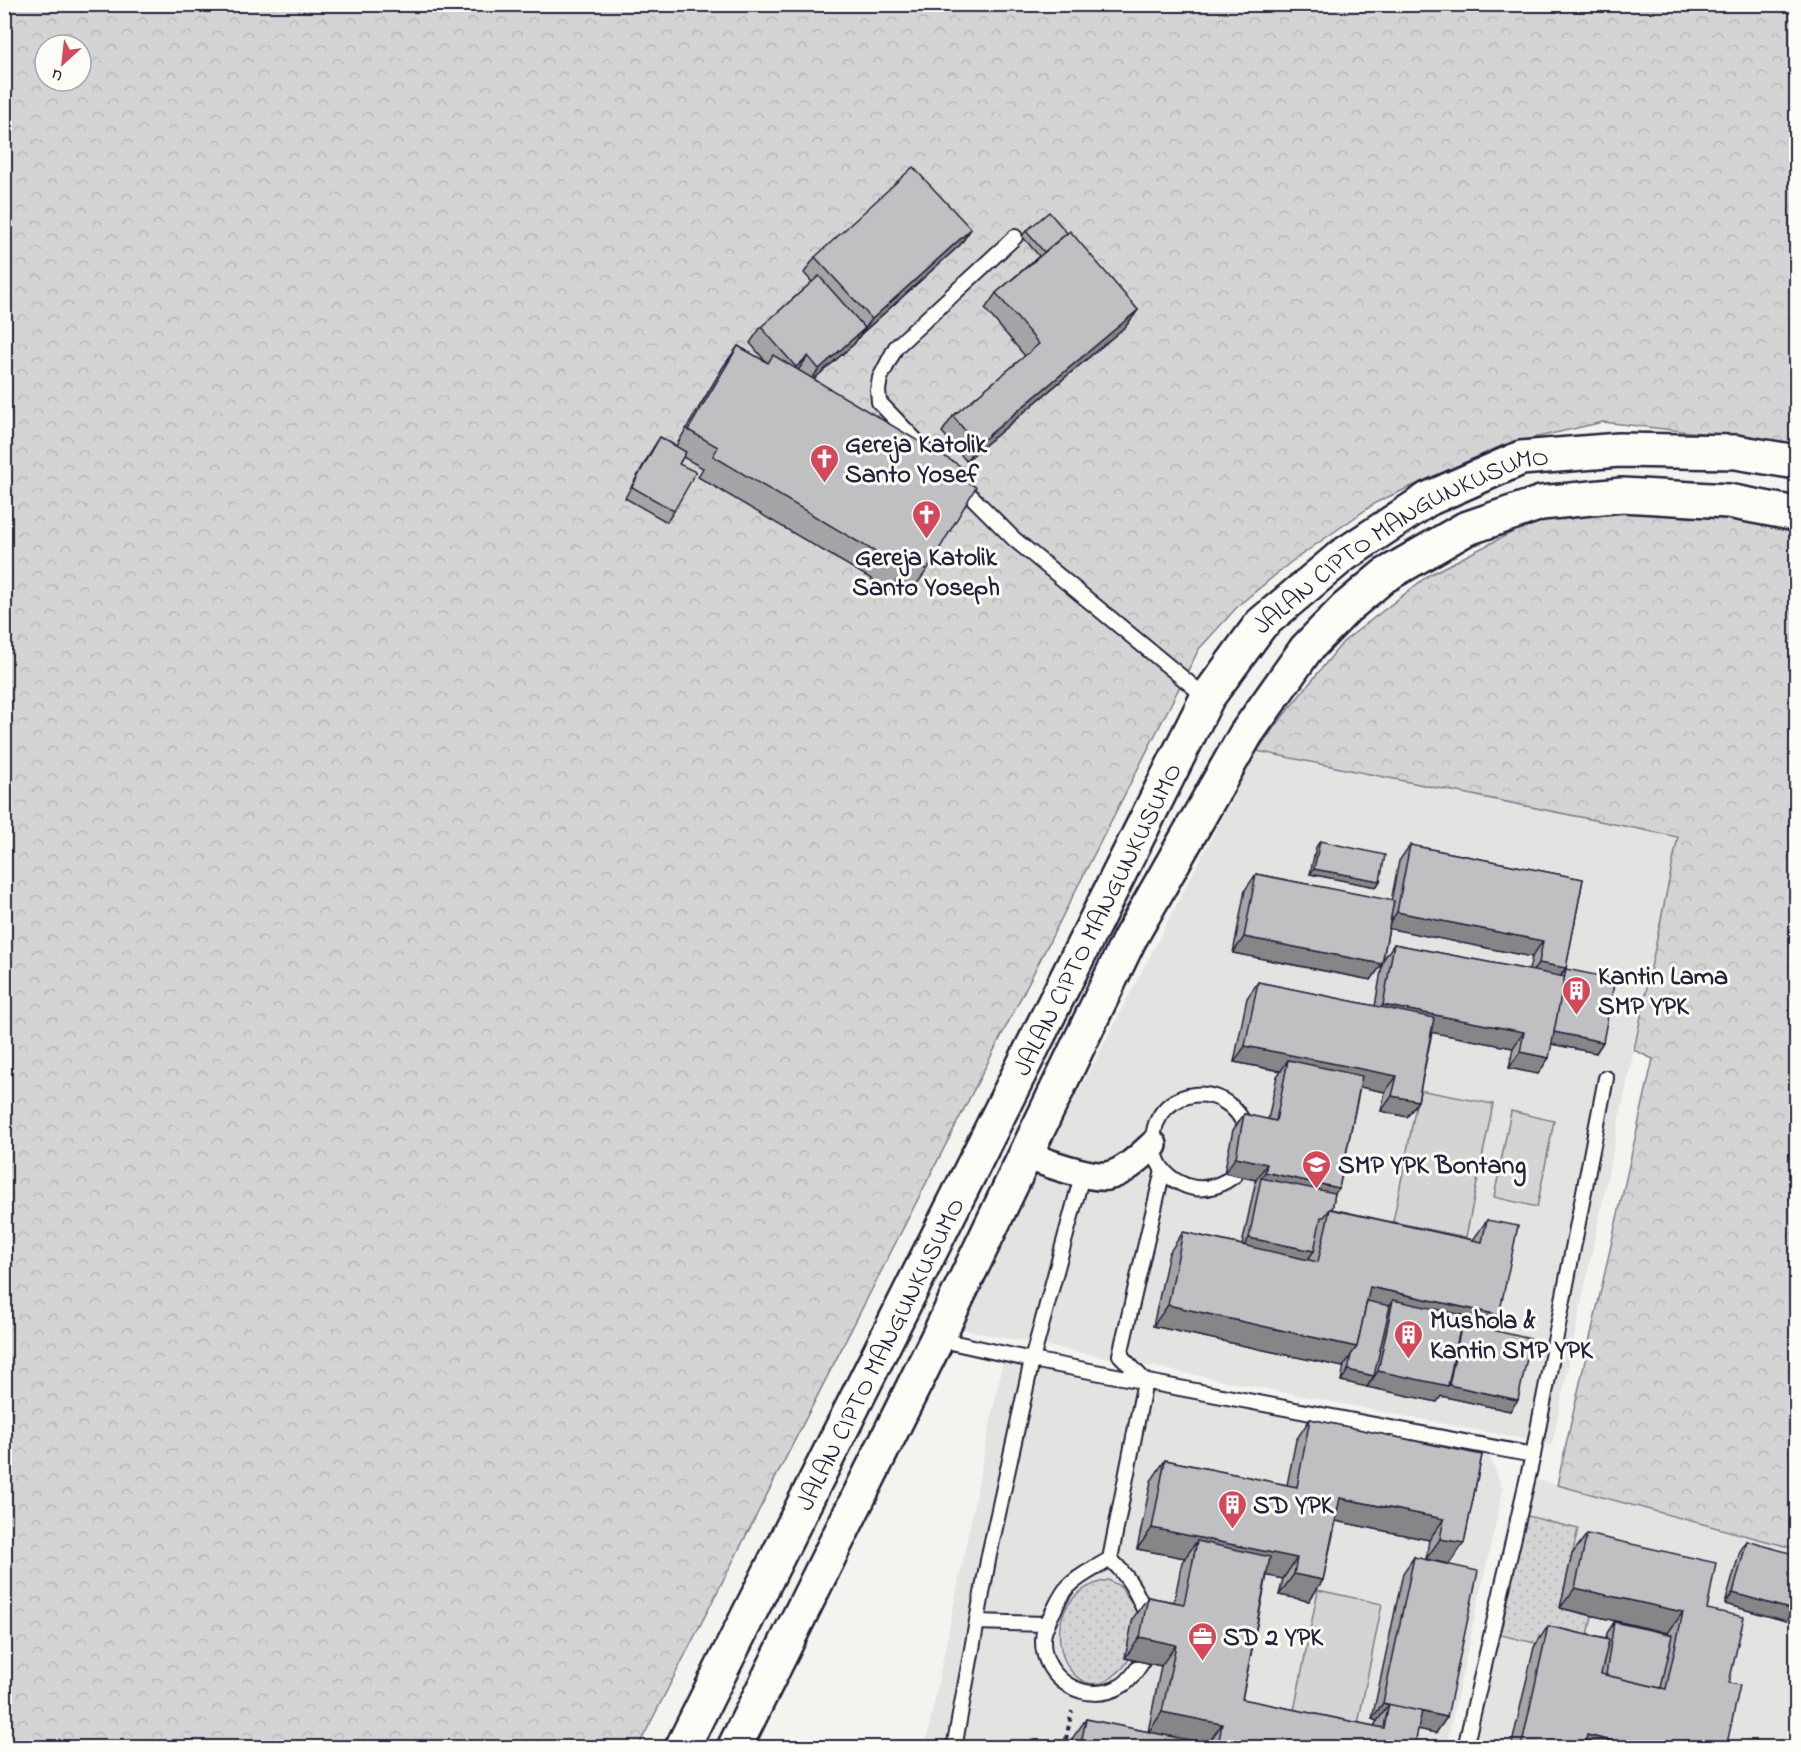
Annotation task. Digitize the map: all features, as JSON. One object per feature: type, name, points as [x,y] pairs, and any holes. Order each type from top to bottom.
[{"type":"street","name":"JALAN CIPTO MANGUNKUSUMO","points":[[682,1748],[1207,698],[1261,624],[1342,556],[1428,499],[1521,458],[1631,450],[1736,452],[1797,462]]},
{"type":"street","name":"JALAN CIPTO MANGUNKUSUMO","points":[[734,1748],[937,1339],[1129,940],[1246,734],[1306,649],[1346,608],[1384,576],[1465,529],[1541,503],[1622,495],[1728,501],[1797,514]]},
{"type":"street","points":[[1026,1155],[1062,1168],[1108,1176],[1136,1161],[1158,1157]]},
{"type":"lane","points":[[1015,237],[896,347],[880,378],[879,402],[1014,539],[1207,698]]},
{"type":"lane","points":[[1465,1748],[1533,1455],[1606,1078]]},
{"type":"lane","points":[[1105,1373],[1120,1355],[1158,1157],[1154,1131],[1160,1117],[1169,1106],[1181,1098],[1195,1094],[1209,1094],[1235,1108],[1244,1120],[1248,1134]]},
{"type":"lane","points":[[1158,1157],[1172,1180],[1185,1186],[1198,1189],[1211,1188],[1235,1175]]},
{"type":"lane","points":[[954,1748],[989,1555],[1032,1360],[1083,1172]]},
{"type":"lane","points":[[937,1339],[1032,1360],[1533,1455]]},
{"type":"lane","points":[[1120,1355],[1145,1381]]},
{"type":"lane","points":[[1142,1662],[1122,1686],[1107,1692],[1091,1694],[1076,1690],[1062,1682],[1051,1670],[1045,1656],[1043,1640],[1046,1624],[1068,1587],[1110,1559],[1145,1381]]},
{"type":"lane","points":[[1110,1559],[1135,1588],[1145,1612]]},
{"type":"lane","points":[[977,1622],[1046,1624]]},
{"type":"path","points":[[1064,1748],[1076,1690]]},
{"type":"shaded area","name":"SMP YPK Bontang","points":[[1257,751],[1678,837],[1552,1445],[955,1328]]},
{"type":"shaded area","points":[[1003,1360],[1489,1454],[1503,1490],[1446,1747],[925,1748]]},
{"type":"shaded area","points":[[1531,1478],[1796,1549],[1796,1702],[1784,1747],[1474,1748]]},
{"type":"green space","points":[[5,5],[1796,5],[1796,444],[1603,422],[1503,445],[1377,502],[1291,562],[1239,605],[1199,649],[638,1747],[5,1748]]},
{"type":"green space","points":[[1620,507],[1727,515],[1796,527],[1796,1549],[1557,1485],[1653,1059],[1634,1050],[1678,837],[1257,751],[1343,642],[1429,575],[1536,520]]},
{"type":"green space","points":[[1419,1090],[1493,1104],[1466,1237],[1393,1222]]},
{"type":"green space","points":[[1511,1111],[1554,1121],[1537,1207],[1494,1197]]},
{"type":"green space","points":[[1524,1515],[1578,1529],[1560,1608],[1592,1616],[1584,1655],[1497,1634]]},
{"type":"green space","points":[[1108,1580],[1120,1586],[1138,1613],[1134,1644],[1131,1654],[1120,1670],[1111,1678],[1094,1684],[1079,1679],[1068,1666],[1061,1647],[1060,1627],[1067,1607],[1082,1590]]},
{"type":"green space","points":[[1318,1590],[1382,1604],[1357,1729],[1293,1716]]},
{"type":"building","points":[[913,167],[971,229],[872,319],[815,257]]},
{"type":"building","points":[[1049,212],[1067,233],[1044,252],[1026,231]]},
{"type":"building","points":[[1070,231],[1138,310],[977,445],[953,416],[1039,344],[996,293]]},
{"type":"building","points":[[819,276],[865,328],[819,369],[808,356],[796,367],[761,327]]},
{"type":"building","name":"Gereja Katolik Santo Yosef","points":[[738,346],[768,363],[773,355],[964,468],[959,477],[976,487],[927,570],[910,560],[904,569],[713,456],[718,447],[688,430]]},
{"type":"building","points":[[660,437],[686,452],[679,464],[696,472],[674,511],[632,487]]},
{"type":"building","points":[[1320,841],[1385,855],[1380,881],[1314,869]]},
{"type":"building","points":[[1410,845],[1583,879],[1566,968],[1539,963],[1543,941],[1397,912]]},
{"type":"building","points":[[1256,874],[1394,901],[1382,964],[1244,937]]},
{"type":"building","points":[[1394,944],[1565,977],[1549,1058],[1520,1052],[1524,1032],[1383,1005]]},
{"type":"building","name":"Kantin Lama SMP YPK","points":[[1566,969],[1615,979],[1603,1042],[1554,1032]]},
{"type":"building","points":[[1258,982],[1434,1018],[1418,1101],[1392,1096],[1397,1076],[1245,1046]]},
{"type":"building","points":[[1288,1060],[1362,1076],[1339,1188],[1265,1172],[1267,1164],[1236,1157],[1244,1114],[1276,1121]]},
{"type":"building","points":[[1261,1178],[1335,1193],[1332,1209],[1321,1217],[1314,1251],[1249,1238]]},
{"type":"building","points":[[1330,1209],[1482,1242],[1487,1220],[1518,1226],[1499,1315],[1370,1287],[1357,1347],[1168,1305],[1183,1232],[1318,1262]]},
{"type":"building","name":"Mushola & Kantin SMP YPK","points":[[1393,1300],[1463,1315],[1448,1386],[1378,1371]]},
{"type":"building","points":[[1367,1301],[1390,1306],[1374,1376],[1348,1370],[1351,1355],[1357,1347]]},
{"type":"building","points":[[1462,1323],[1531,1339],[1518,1400],[1449,1385]]},
{"type":"building","name":"SD YPK","points":[[1310,1419],[1482,1455],[1464,1543],[1440,1539],[1444,1519],[1340,1498],[1323,1580],[1294,1574],[1297,1558],[1152,1528],[1165,1460],[1297,1487]]},
{"type":"building","points":[[1587,1534],[1716,1563],[1707,1609],[1744,1617],[1729,1683],[1740,1685],[1726,1748],[1641,1748],[1587,1735],[1584,1748],[1521,1748],[1548,1626],[1609,1640],[1601,1674],[1666,1689],[1683,1612],[1575,1588]]},
{"type":"building","points":[[1197,1541],[1270,1557],[1242,1699],[1384,1728],[1389,1704],[1422,1711],[1414,1748],[1080,1748],[1086,1719],[1218,1746],[1222,1724],[1162,1712],[1176,1645],[1140,1637],[1148,1597],[1184,1604]]},
{"type":"building","points":[[1747,1541],[1797,1555],[1797,1599],[1793,1610],[1733,1593]]},
{"type":"building","points":[[1414,1557],[1478,1571],[1447,1717],[1383,1703]]},
{"type":"building","points":[[1614,1622],[1673,1635],[1661,1688],[1606,1675]]},
{"type":"place","name":"Gereja Katolik Santo Yosef","points":[[824,484]]},
{"type":"place","name":"Gereja Katolik Santo Yoseph","points":[[926,540]]},
{"type":"place","name":"Kantin Lama SMP YPK","points":[[1577,1016]]},
{"type":"place","name":"SMP YPK Bontang","points":[[1317,1190]]},
{"type":"place","name":"Mushola & Kantin SMP YPK","points":[[1409,1360]]},
{"type":"place","name":"SD YPK","points":[[1232,1530]]},
{"type":"place","name":"SD 2 YPK","points":[[1202,1662]]}]
